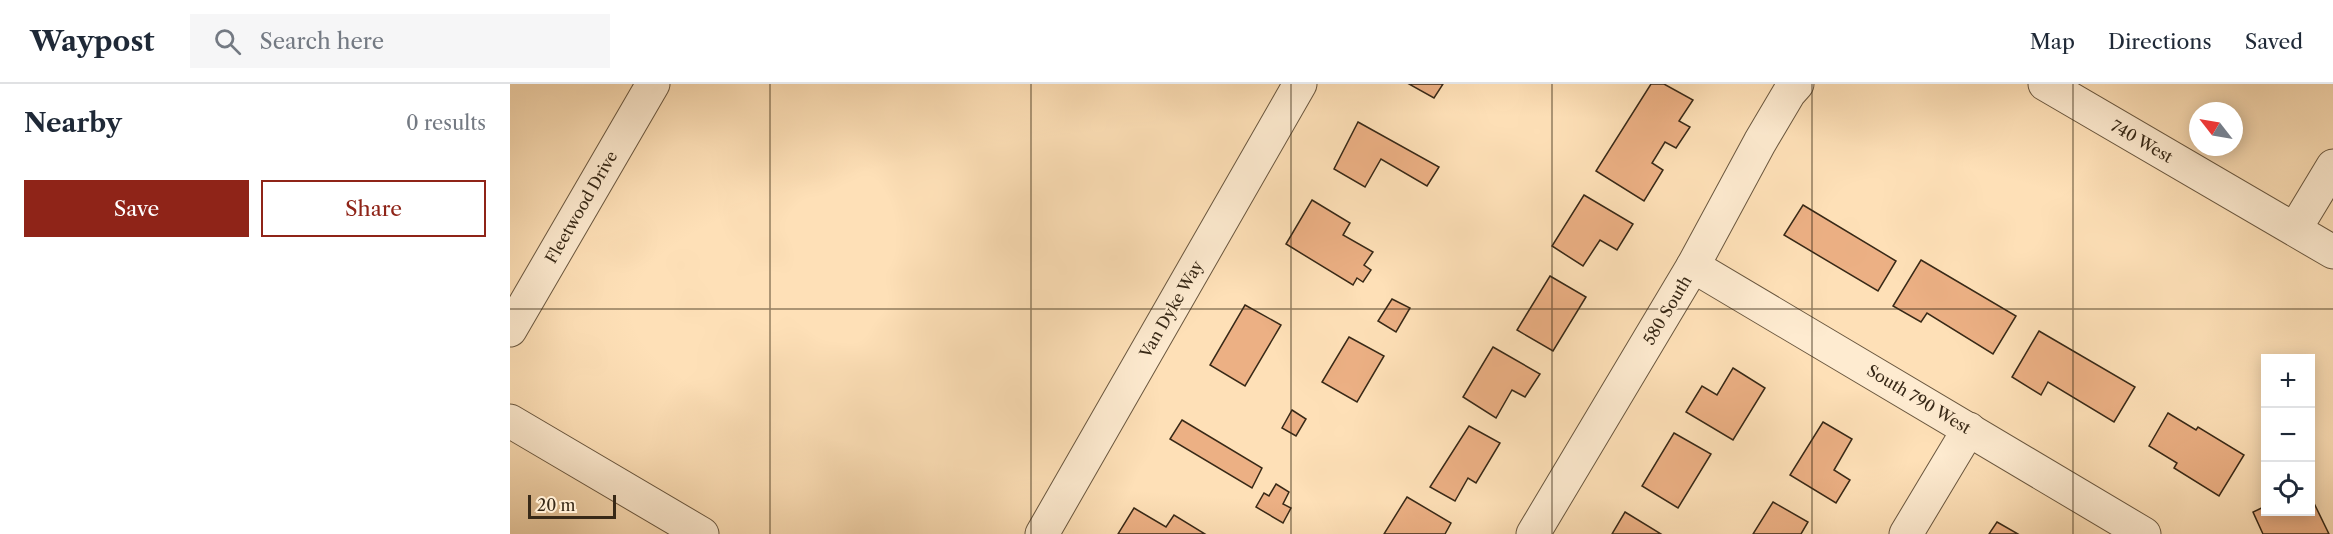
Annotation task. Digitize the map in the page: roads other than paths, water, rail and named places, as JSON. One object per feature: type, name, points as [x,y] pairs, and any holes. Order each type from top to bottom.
[{"type":"street","name":"Fleetwood Drive","points":[[510,330],[653,84]]},
{"type":"street","name":"Van Dyke Way","points":[[1042,534],[1300,84]]},
{"type":"street","name":"580 South","points":[[1533,534],[1693,266],[1760,142],[1789,93],[1797,84]]},
{"type":"street","name":"740 West","points":[[2045,84],[2333,252]]},
{"type":"street","points":[[2295,230],[2333,165]]},
{"type":"street","name":"South 790 West","points":[[1693,266],[2144,534]]},
{"type":"street","points":[[510,422],[702,534]]},
{"type":"street","points":[[1906,534],[1969,429]]}]
